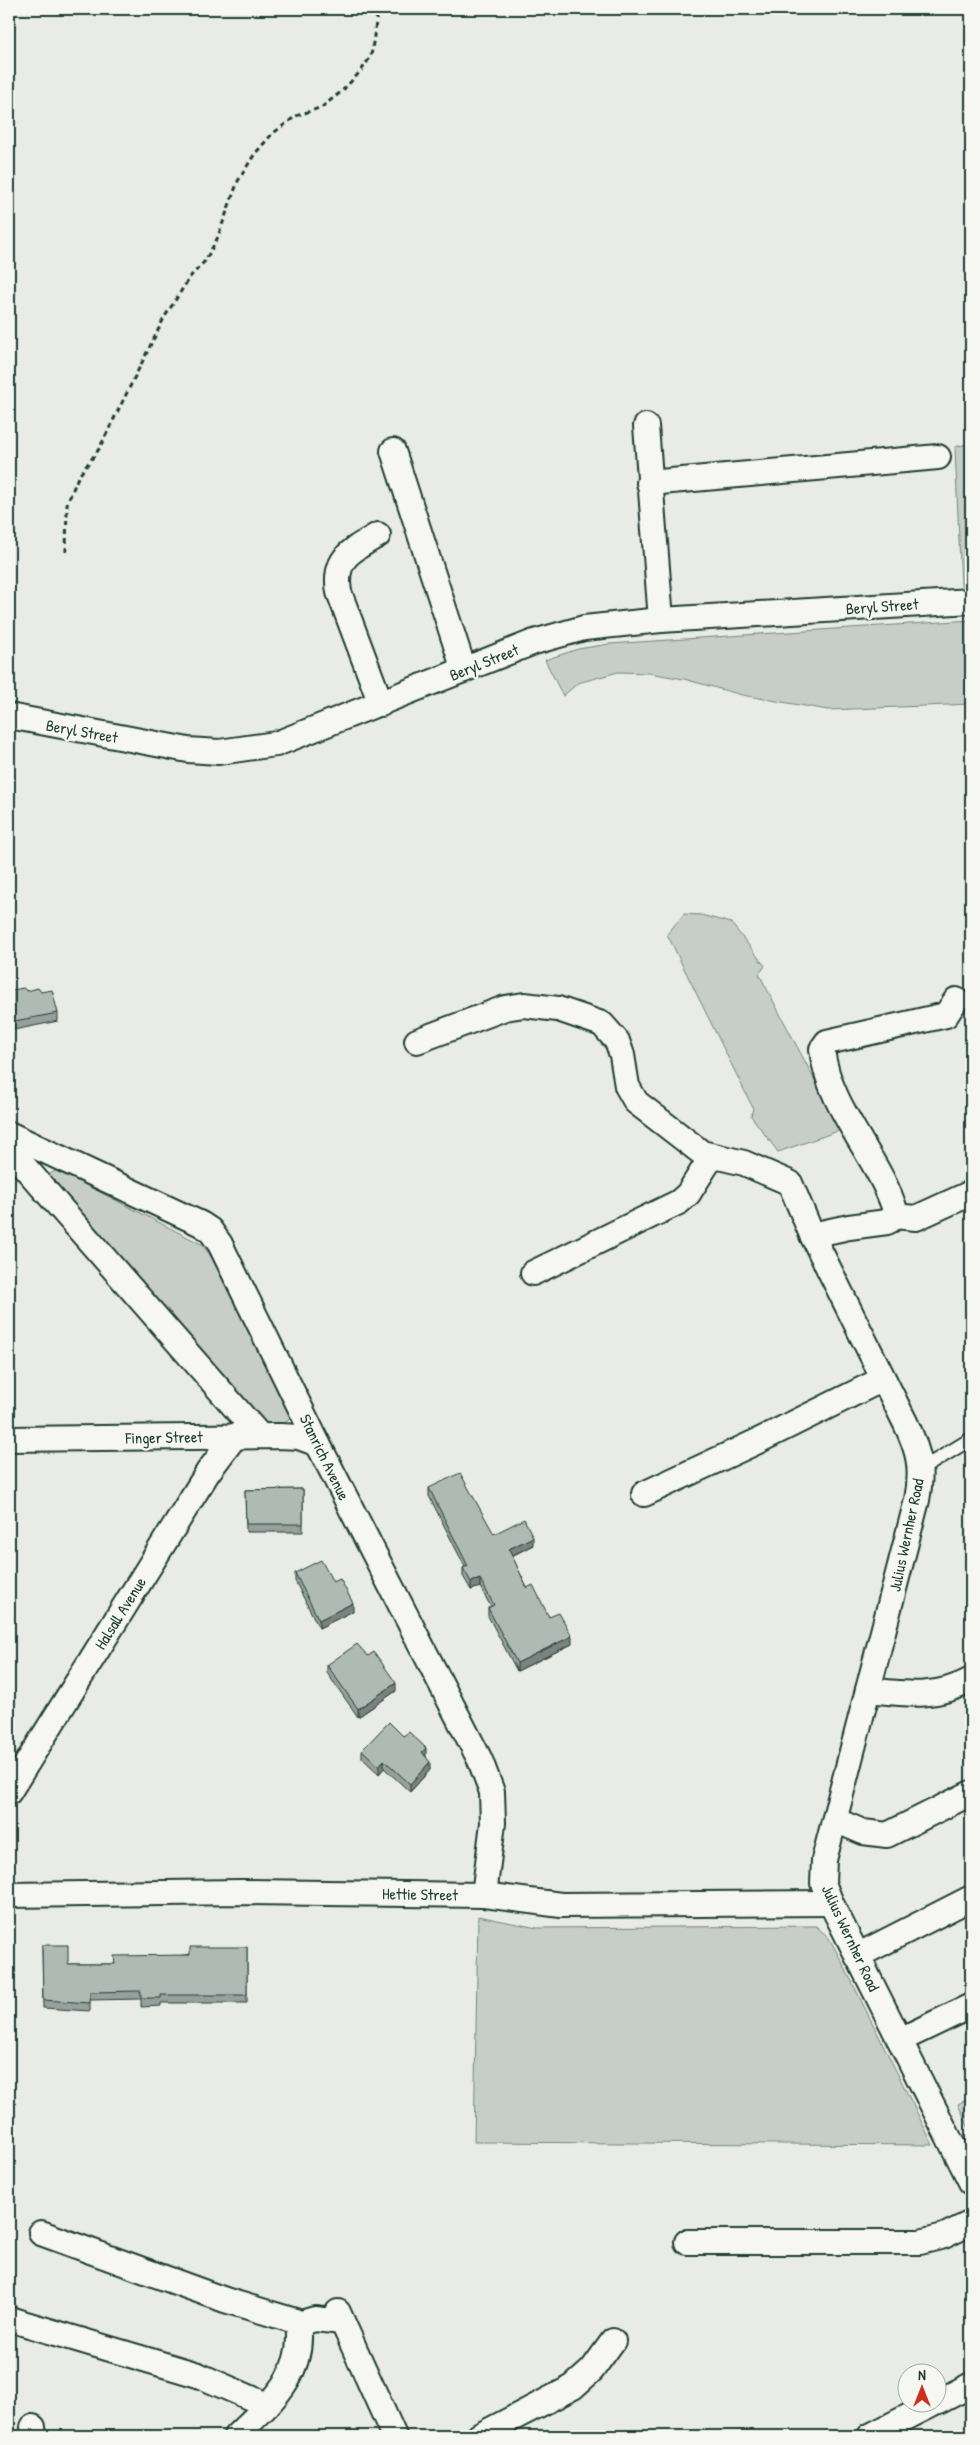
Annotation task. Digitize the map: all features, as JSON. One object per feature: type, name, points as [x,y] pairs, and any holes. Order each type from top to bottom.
[{"type":"street","points":[[646,426],[661,620]]},
{"type":"street","points":[[393,451],[464,670]]},
{"type":"street","points":[[649,483],[938,457]]},
{"type":"street","points":[[378,535],[352,550],[338,569],[337,580],[339,592],[381,704]]},
{"type":"street","name":"Beryl Street","points":[[9,716],[149,744],[219,752],[276,744],[564,632],[584,628],[661,620],[971,601]]},
{"type":"street","points":[[894,1216],[893,1205],[832,1084],[823,1060],[822,1049],[827,1042],[946,1015],[956,1000]]},
{"type":"street","name":"Julius Wernher Road","points":[[417,1041],[505,1008],[524,1005],[558,1009],[602,1024],[616,1041],[622,1056],[627,1086],[636,1102],[697,1150],[712,1156],[744,1163],[790,1183],[812,1235],[916,1447],[920,1470],[917,1500],[835,1820],[823,1875],[831,1903],[971,2182]]},
{"type":"street","name":"Stanrich Avenue","points":[[9,1134],[210,1230],[220,1244],[318,1444],[485,1773],[492,1792],[493,1823],[484,1895]]},
{"type":"street","points":[[9,1149],[260,1436]]},
{"type":"street","points":[[533,1273],[679,1202],[688,1194],[712,1156]]},
{"type":"street","points":[[812,1235],[886,1222],[894,1216],[916,1218],[971,1192]]},
{"type":"street","points":[[644,1494],[883,1380]]},
{"type":"street","name":"Halsall Avenue","points":[[10,1788],[208,1472],[235,1436]]},
{"type":"street","name":"Finger Street","points":[[9,1438],[260,1436],[299,1438],[318,1444]]},
{"type":"street","points":[[868,1690],[916,1695],[942,1693],[971,1680]]},
{"type":"street","points":[[835,1820],[863,1832],[888,1834],[971,1793]]},
{"type":"street","name":"Hettie Street","points":[[9,1895],[242,1892],[484,1895],[561,1905],[831,1903]]},
{"type":"street","points":[[858,1956],[971,1898]]},
{"type":"street","points":[[900,2040],[971,2006]]},
{"type":"street","points":[[687,2242],[920,2242],[944,2236],[971,2223]]},
{"type":"street","points":[[41,2233],[225,2300],[295,2321],[298,2324],[340,2317],[394,2436]]},
{"type":"street","points":[[9,2319],[198,2375],[267,2405]]},
{"type":"street","points":[[236,2436],[276,2397],[290,2375],[296,2359],[298,2324]]},
{"type":"street","points":[[479,2436],[573,2387],[592,2370],[613,2341]]},
{"type":"street","points":[[948,2396],[971,2385]]},
{"type":"street","points":[[870,2436],[917,2412]]},
{"type":"lane","points":[[920,1470],[971,1439]]},
{"type":"path","points":[[66,552],[66,504],[78,477],[99,449],[164,318],[190,277],[205,261],[217,239],[238,181],[254,155],[272,134],[296,116],[322,107],[341,92],[361,70],[372,56],[378,9]]},
{"type":"shaded area","points":[[971,443],[971,586],[961,586],[955,447]]},
{"type":"shaded area","points":[[971,620],[971,704],[828,710],[742,695],[684,679],[649,673],[618,672],[578,683],[563,696],[545,660],[578,649],[609,644]]},
{"type":"shaded area","points":[[684,914],[701,915],[731,923],[765,966],[759,974],[841,1130],[778,1152],[751,1116],[753,1108],[667,934]]},
{"type":"shaded area","points":[[57,1170],[201,1244],[211,1256],[291,1418],[281,1426],[266,1424],[249,1412],[45,1177]]},
{"type":"shaded area","points":[[478,1916],[537,1928],[816,1926],[829,1938],[841,1960],[933,2145],[474,2142]]},
{"type":"shaded area","points":[[971,2097],[971,2133],[958,2104]]},
{"type":"building","points":[[23,988],[27,991],[38,988],[41,992],[52,990],[58,1013],[9,1022],[9,991]]},
{"type":"building","points":[[460,1473],[494,1534],[524,1519],[533,1537],[509,1549],[527,1588],[533,1585],[549,1617],[559,1613],[572,1636],[517,1663],[488,1608],[494,1605],[480,1579],[471,1582],[463,1568],[468,1566],[429,1488]]},
{"type":"building","points":[[303,1489],[303,1524],[246,1524],[245,1490]]},
{"type":"building","points":[[321,1560],[333,1582],[340,1579],[353,1603],[319,1620],[295,1573]]},
{"type":"building","points":[[357,1644],[368,1656],[374,1652],[396,1683],[358,1709],[327,1665]]},
{"type":"building","points":[[389,1722],[403,1736],[409,1732],[426,1748],[422,1752],[430,1762],[410,1784],[384,1760],[379,1766],[362,1750]]},
{"type":"building","points":[[42,1945],[68,1945],[68,1964],[115,1964],[114,1956],[190,1955],[190,1947],[247,1947],[247,1995],[161,1995],[161,1998],[141,1998],[141,1991],[90,1992],[90,2003],[43,2000]]}]
